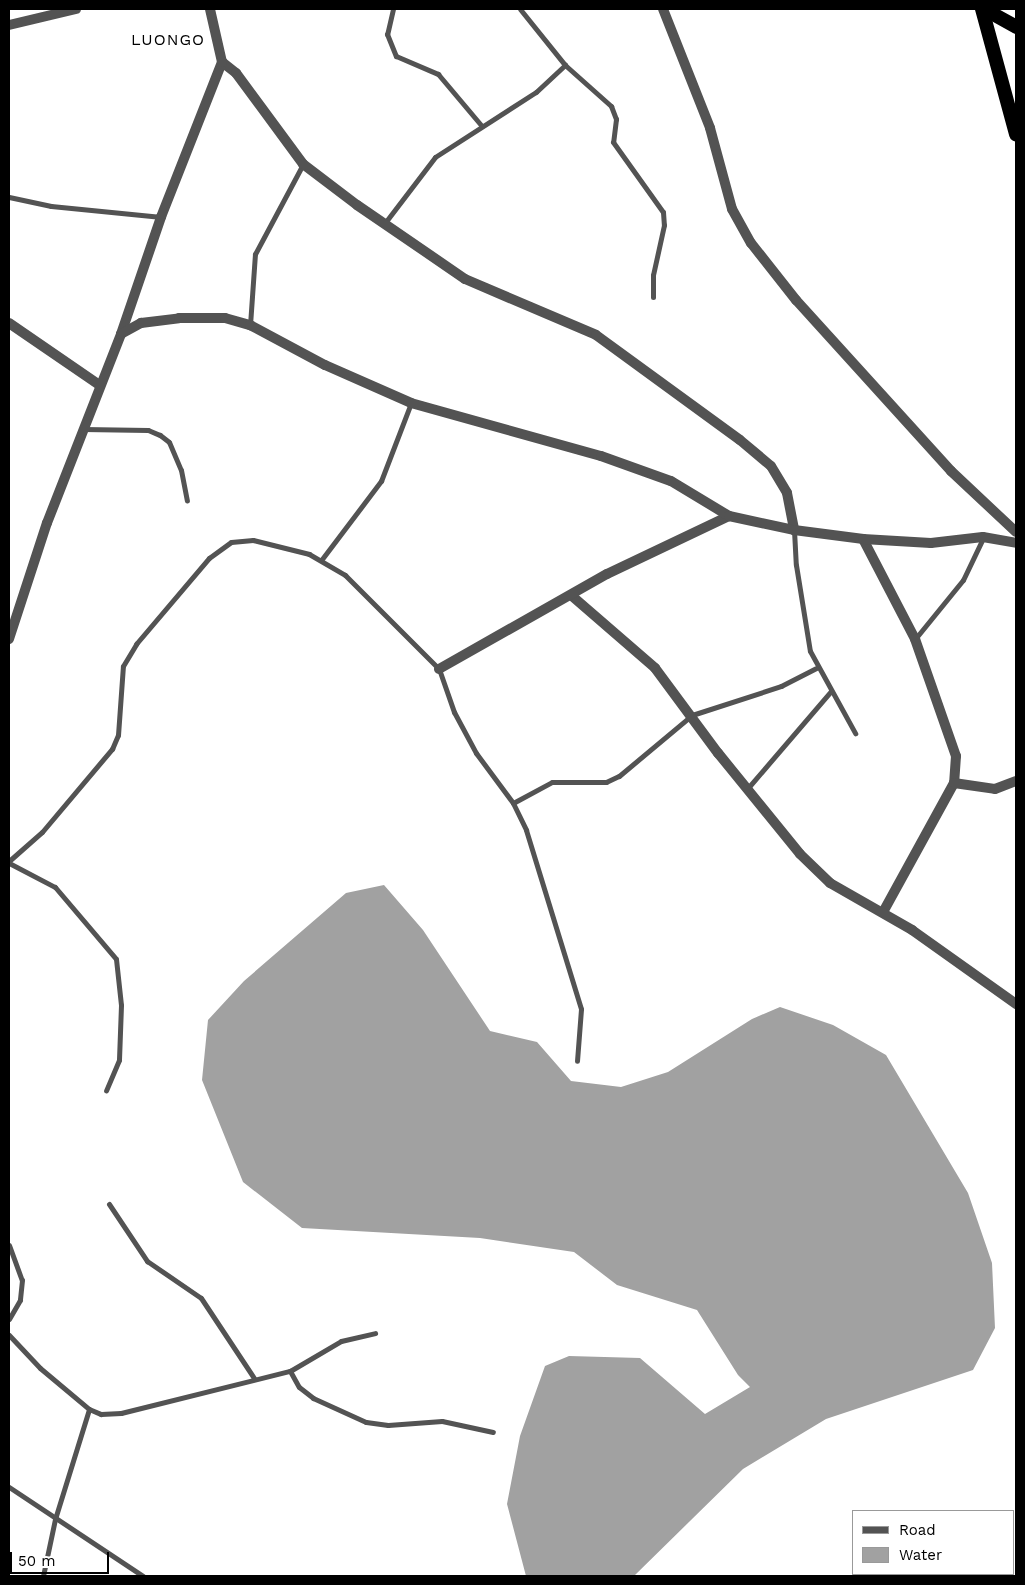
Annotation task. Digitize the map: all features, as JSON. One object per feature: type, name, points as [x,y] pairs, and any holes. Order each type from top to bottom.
[{"type":"highway","points":[[983,9],[1016,27]]},
{"type":"highway","points":[[983,9],[1015,131]]},
{"type":"highway","points":[[1015,131],[1016,111]]},
{"type":"street","points":[[9,25],[76,9]]},
{"type":"street","points":[[9,639],[98,384],[121,334],[160,217],[222,62],[210,9]]},
{"type":"street","points":[[663,9],[710,128],[732,209],[751,243],[796,300],[951,471],[1016,532]]},
{"type":"street","points":[[222,62],[236,72],[303,164],[384,224],[465,279],[596,335],[706,414],[771,466],[787,493],[794,530]]},
{"type":"street","points":[[121,334],[141,323],[201,316],[250,325],[324,365],[410,404],[601,456],[663,478],[729,516],[794,530],[862,539],[931,544],[983,537],[1016,543]]},
{"type":"street","points":[[9,323],[98,384]]},
{"type":"street","points":[[439,669],[632,561],[729,516]]},
{"type":"street","points":[[862,539],[915,639],[956,756],[954,783],[883,912]]},
{"type":"street","points":[[572,596],[654,668],[747,789],[800,854],[830,883],[883,912],[1016,1004]]},
{"type":"street","points":[[954,783],[986,789],[1016,781]]},
{"type":"lane","points":[[394,9],[388,34],[396,56],[438,74],[481,125]]},
{"type":"lane","points":[[520,9],[564,65],[615,111],[613,142],[663,212],[664,224],[654,266],[653,297]]},
{"type":"lane","points":[[384,224],[435,156],[481,125],[536,92],[564,65]]},
{"type":"lane","points":[[250,325],[255,254],[303,164]]},
{"type":"lane","points":[[9,197],[51,206],[160,217]]},
{"type":"lane","points":[[322,559],[381,480],[410,404]]},
{"type":"lane","points":[[82,429],[148,430],[160,435],[169,442],[181,470],[187,500]]},
{"type":"lane","points":[[794,530],[803,618],[816,668],[855,733]]},
{"type":"lane","points":[[915,639],[963,580],[983,537]]},
{"type":"lane","points":[[106,1090],[119,1060],[121,1005],[116,959],[54,887],[9,862],[42,832],[112,748],[118,735],[123,666],[136,644],[209,558],[231,542],[253,540],[322,559],[345,575],[439,669],[454,712],[476,753],[513,803],[526,830],[581,1010],[577,1061]]},
{"type":"lane","points":[[513,803],[552,782],[606,782],[619,776],[692,715],[781,686],[816,668]]},
{"type":"lane","points":[[747,789],[831,692]]},
{"type":"lane","points":[[109,1204],[147,1261],[201,1298],[254,1378]]},
{"type":"lane","points":[[9,1245],[22,1280],[22,1292],[9,1319]]},
{"type":"lane","points":[[9,1335],[40,1368],[89,1410],[120,1413],[254,1378],[290,1371],[341,1341],[375,1333]]},
{"type":"lane","points":[[290,1371],[299,1387],[313,1398],[366,1422],[388,1425],[442,1421],[493,1432]]},
{"type":"lane","points":[[44,1576],[55,1519],[89,1410]]},
{"type":"lane","points":[[9,1487],[143,1576]]},
{"type":"water","points":[[384,885],[423,930],[490,1031],[537,1042],[571,1081],[621,1087],[668,1072],[752,1019],[780,1007],[833,1025],[886,1055],[968,1193],[992,1263],[995,1328],[973,1370],[826,1419],[743,1469],[634,1576],[526,1576],[507,1504],[520,1436],[545,1366],[569,1356],[640,1358],[705,1414],[750,1387],[738,1375],[697,1310],[617,1285],[574,1252],[480,1238],[302,1228],[243,1182],[202,1080],[208,1020],[244,981],[346,893]]},
{"type":"district","name":"LUONGO","points":[[168,40]]}]
